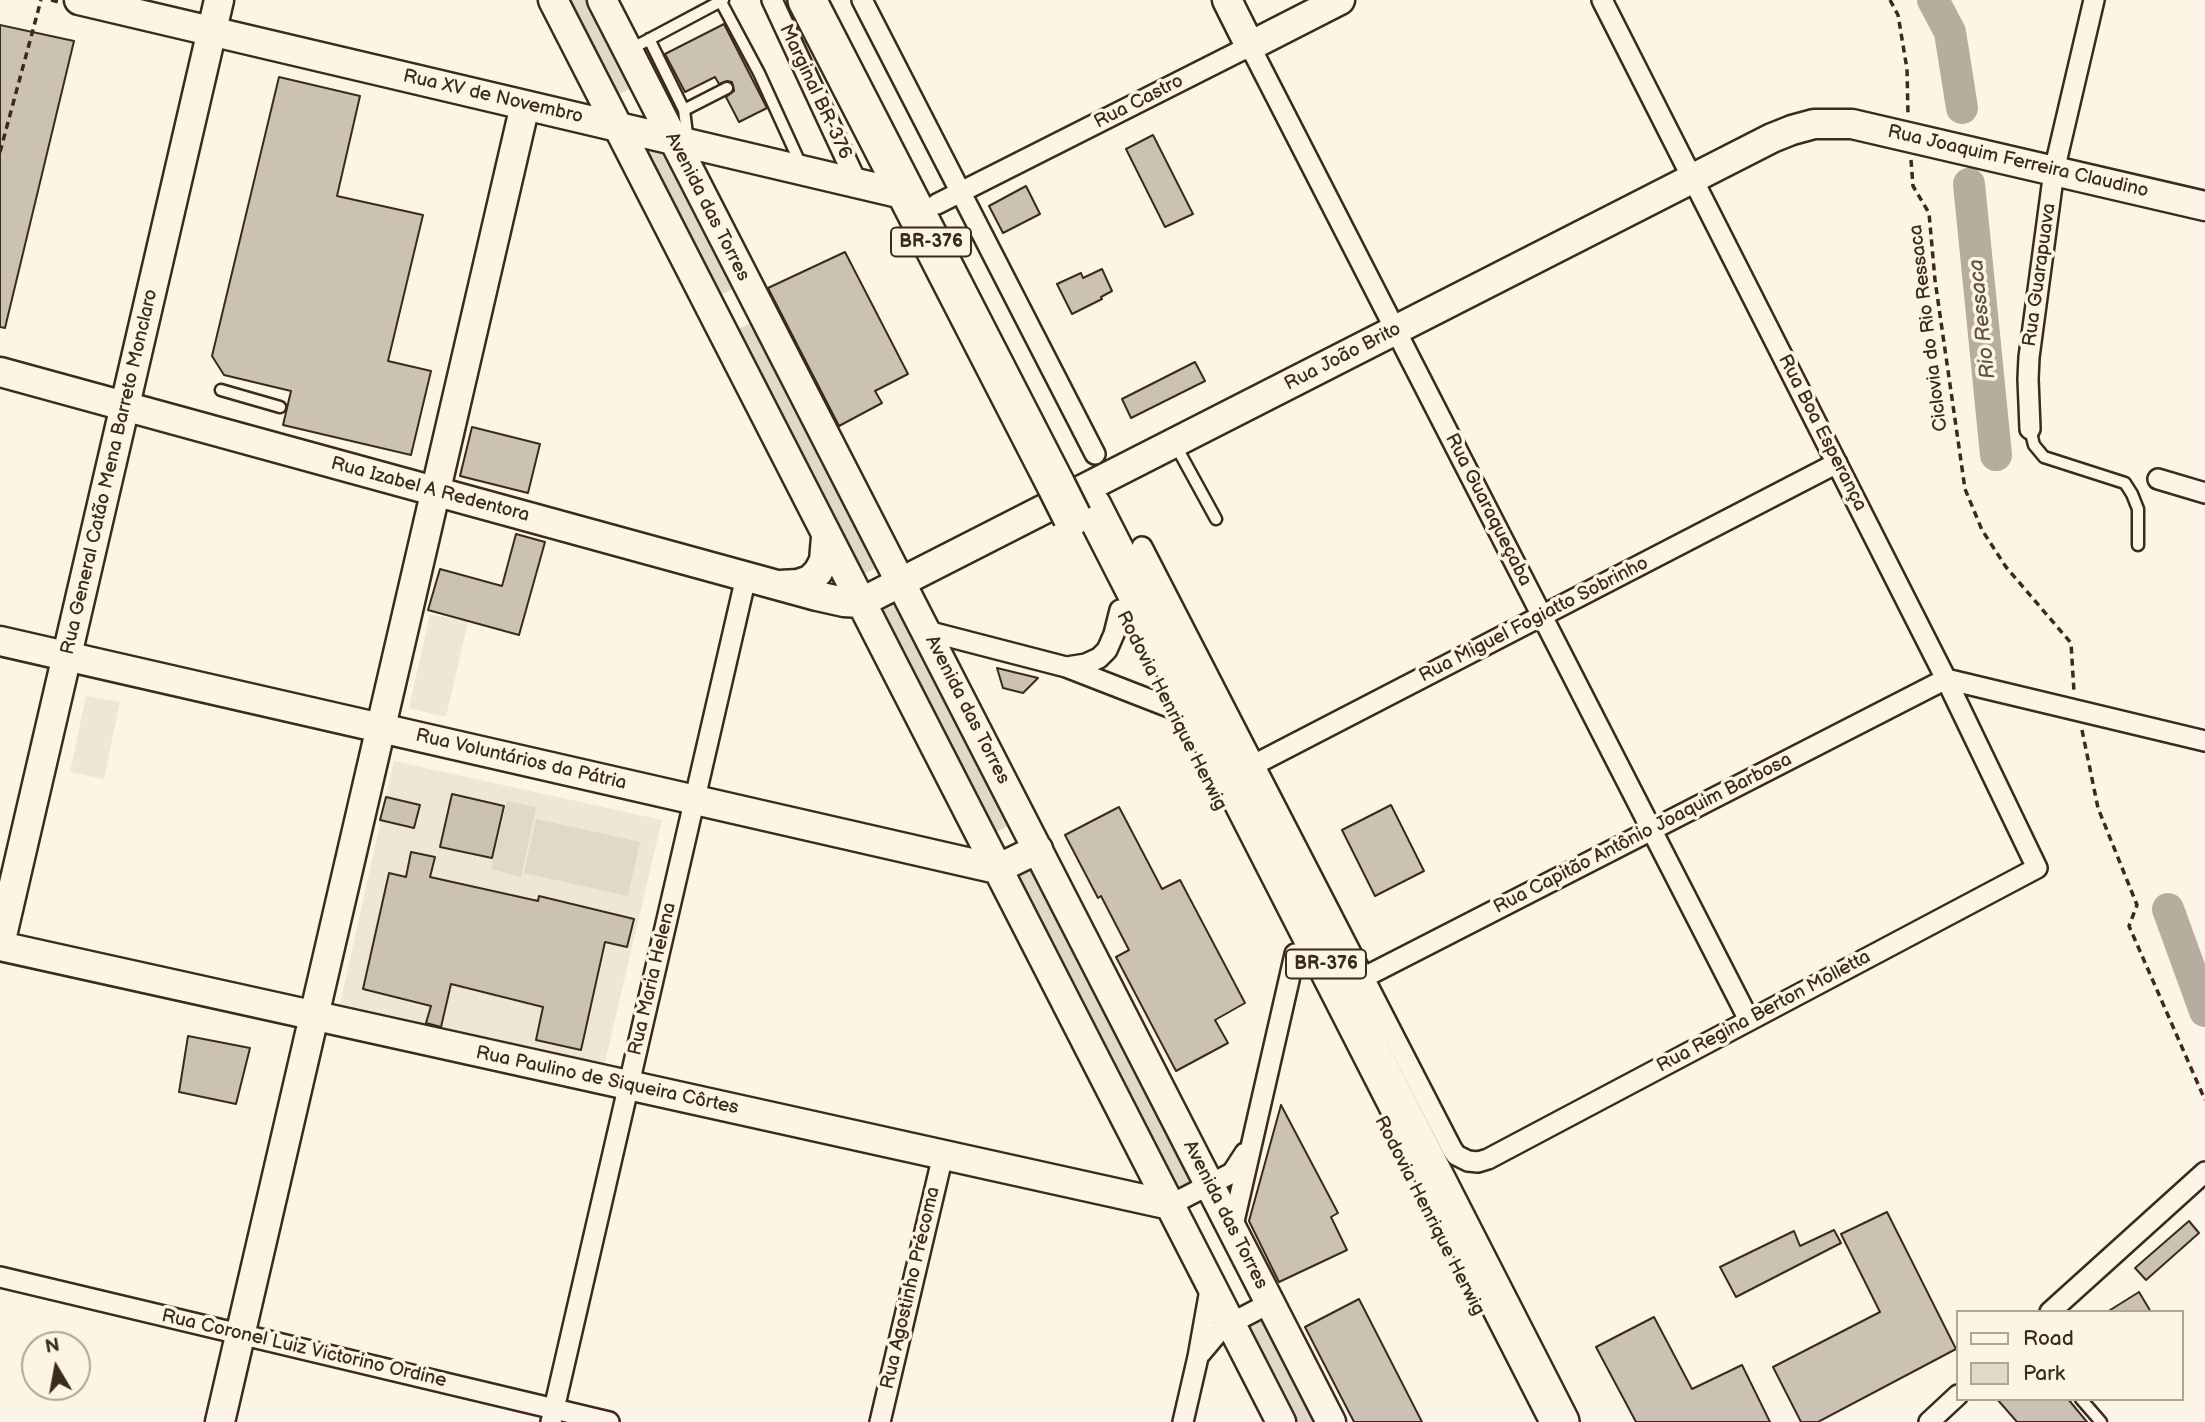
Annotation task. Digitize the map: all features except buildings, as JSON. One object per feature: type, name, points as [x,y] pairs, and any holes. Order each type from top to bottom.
[{"type":"highway","name":"Rodovia Henrique Herwig","points":[[807,0],[935,197]]},
{"type":"highway","name":"Rodovia Henrique Herwig","points":[[833,0],[1075,471],[1082,512],[1120,610],[1534,1422]]},
{"type":"highway","name":"Rodovia Henrique Herwig","points":[[1082,512],[1242,771],[1351,984],[1560,1422]]},
{"type":"main road","name":"Rua XV de Novembro","points":[[79,0],[858,184],[935,197]]},
{"type":"main road","name":"Rua General Catão Mena Barreto Monclaro","points":[[0,945],[219,0]]},
{"type":"main road","points":[[552,0],[1282,1422]]},
{"type":"main road","name":"Avenida das Torres","points":[[602,0],[638,45],[757,305],[902,582],[1331,1422]]},
{"type":"main road","name":"Rua Guaraqueçaba","points":[[1227,0],[1250,46]]},
{"type":"main road","name":"Rua Castro","points":[[1250,46],[1340,0]]},
{"type":"main road","points":[[220,1422],[525,105]]},
{"type":"main road","name":"Rua João Brito","points":[[860,603],[1772,138],[1814,124],[1831,123]]},
{"type":"main road","name":"Rua Joaquim Ferreira Claudino","points":[[1831,123],[1852,124],[2205,206]]},
{"type":"main road","points":[[718,324],[722,312],[731,303],[744,300],[757,305]]},
{"type":"main road","name":"Rua Izabel A Redentora","points":[[0,372],[746,577],[829,599],[860,603]]},
{"type":"main road","points":[[777,585],[798,584],[810,580],[824,561],[826,537]]},
{"type":"main road","name":"Rua Voluntários da Pátria","points":[[0,641],[997,869]]},
{"type":"main road","points":[[997,869],[1038,849]]},
{"type":"main road","name":"Rua Paulino de Siqueira Côrtes","points":[[0,945],[1170,1205]]},
{"type":"main road","points":[[1123,1194],[1132,1191],[1145,1178],[1146,1159]]},
{"type":"street","name":"Marginal BR-376","points":[[772,0],[858,184]]},
{"type":"street","points":[[862,0],[935,197]]},
{"type":"street","name":"Rua Boa Esperança","points":[[1602,0],[1947,679],[2037,868]]},
{"type":"street","name":"Rua Guarapuava","points":[[2029,429],[2029,357],[2054,171],[2094,0]]},
{"type":"street","name":"Rua Castro","points":[[935,197],[1250,46]]},
{"type":"street","name":"Rua Guaraqueçaba","points":[[1250,46],[1749,1020]]},
{"type":"street","name":"Rua Miguel Fogiatto Sobrinho","points":[[1242,771],[1837,463]]},
{"type":"street","points":[[2158,479],[2205,493]]},
{"type":"street","points":[[1142,547],[1242,771]]},
{"type":"street","name":"Rua Maria Helena","points":[[552,1415],[746,577]]},
{"type":"street","points":[[1066,667],[1086,664],[1099,658],[1107,650],[1120,610]]},
{"type":"street","points":[[927,631],[1066,667],[1169,707]]},
{"type":"street","points":[[1947,679],[2205,741]]},
{"type":"street","name":"Rua Capitão Antônio Joaquim Barbosa","points":[[1351,984],[1947,679]]},
{"type":"street","name":"Rua Regina Berton Molletta","points":[[1351,984],[1456,1155],[1478,1162],[2037,868]]},
{"type":"street","points":[[1232,1230],[1295,954]]},
{"type":"street","points":[[1170,1205],[1232,1173],[1252,1139]]},
{"type":"street","name":"Rua Agostinho Précoma","points":[[880,1422],[943,1155]]},
{"type":"street","points":[[2052,1310],[2205,1172]]},
{"type":"street","name":"Rua Coronel Luiz Victorino Ordine","points":[[0,1277],[240,1334],[552,1415],[609,1422]]},
{"type":"street","points":[[1183,1422],[1211,1284]]},
{"type":"street","points":[[1198,1357],[1212,1338],[1230,1323],[1270,1303]]},
{"type":"street","points":[[1929,1422],[1956,1397]]},
{"type":"lane","points":[[681,142],[684,110],[638,45],[722,1],[804,171]]},
{"type":"lane","points":[[684,110],[727,88]]},
{"type":"lane","points":[[221,390],[280,407]]},
{"type":"lane","points":[[2029,429],[2034,445],[2044,457],[2125,483],[2138,509],[2138,545]]},
{"type":"lane","points":[[1174,443],[1216,519]]},
{"type":"lane","points":[[2083,1401],[2101,1422]]},
{"type":"path","points":[[0,152],[41,0]]},
{"type":"path","name":"Ciclovia do Rio Ressaca","points":[[1890,0],[1898,15],[1907,69],[1908,137],[1913,186],[1929,214],[1935,280],[1965,489],[1982,530],[2006,567],[2071,643],[2074,691],[2098,808],[2137,905],[2129,926],[2205,1100]]},
{"type":"shaded area","points":[[430,614],[468,622],[446,717],[409,708]]},
{"type":"shaded area","points":[[86,696],[120,702],[104,779],[70,772]]},
{"type":"shaded area","points":[[394,761],[662,820],[604,1066],[339,1008]]},
{"type":"green space","points":[[564,0],[589,0],[634,87],[613,97]]},
{"type":"green space","points":[[635,147],[667,154],[735,288],[712,299]]},
{"type":"green space","points":[[754,321],[878,567],[854,579],[729,334]]},
{"type":"green space","points":[[895,595],[1013,823],[989,836],[871,604]]},
{"type":"green space","points":[[507,801],[536,807],[521,877],[491,869]]},
{"type":"green space","points":[[536,819],[640,842],[628,896],[524,873]]},
{"type":"green space","points":[[1034,868],[1195,1182],[1176,1191],[1010,880]]},
{"type":"green space","points":[[1263,1316],[1318,1422],[1292,1422],[1243,1326]]},
{"type":"waterway","name":"Rio Ressaca","points":[[1933,0],[1950,32],[1962,108]]},
{"type":"waterway","name":"Rio Ressaca","points":[[1969,184],[1996,455]]},
{"type":"waterway","name":"Rio Ressaca","points":[[2168,909],[2205,1011]]}]
